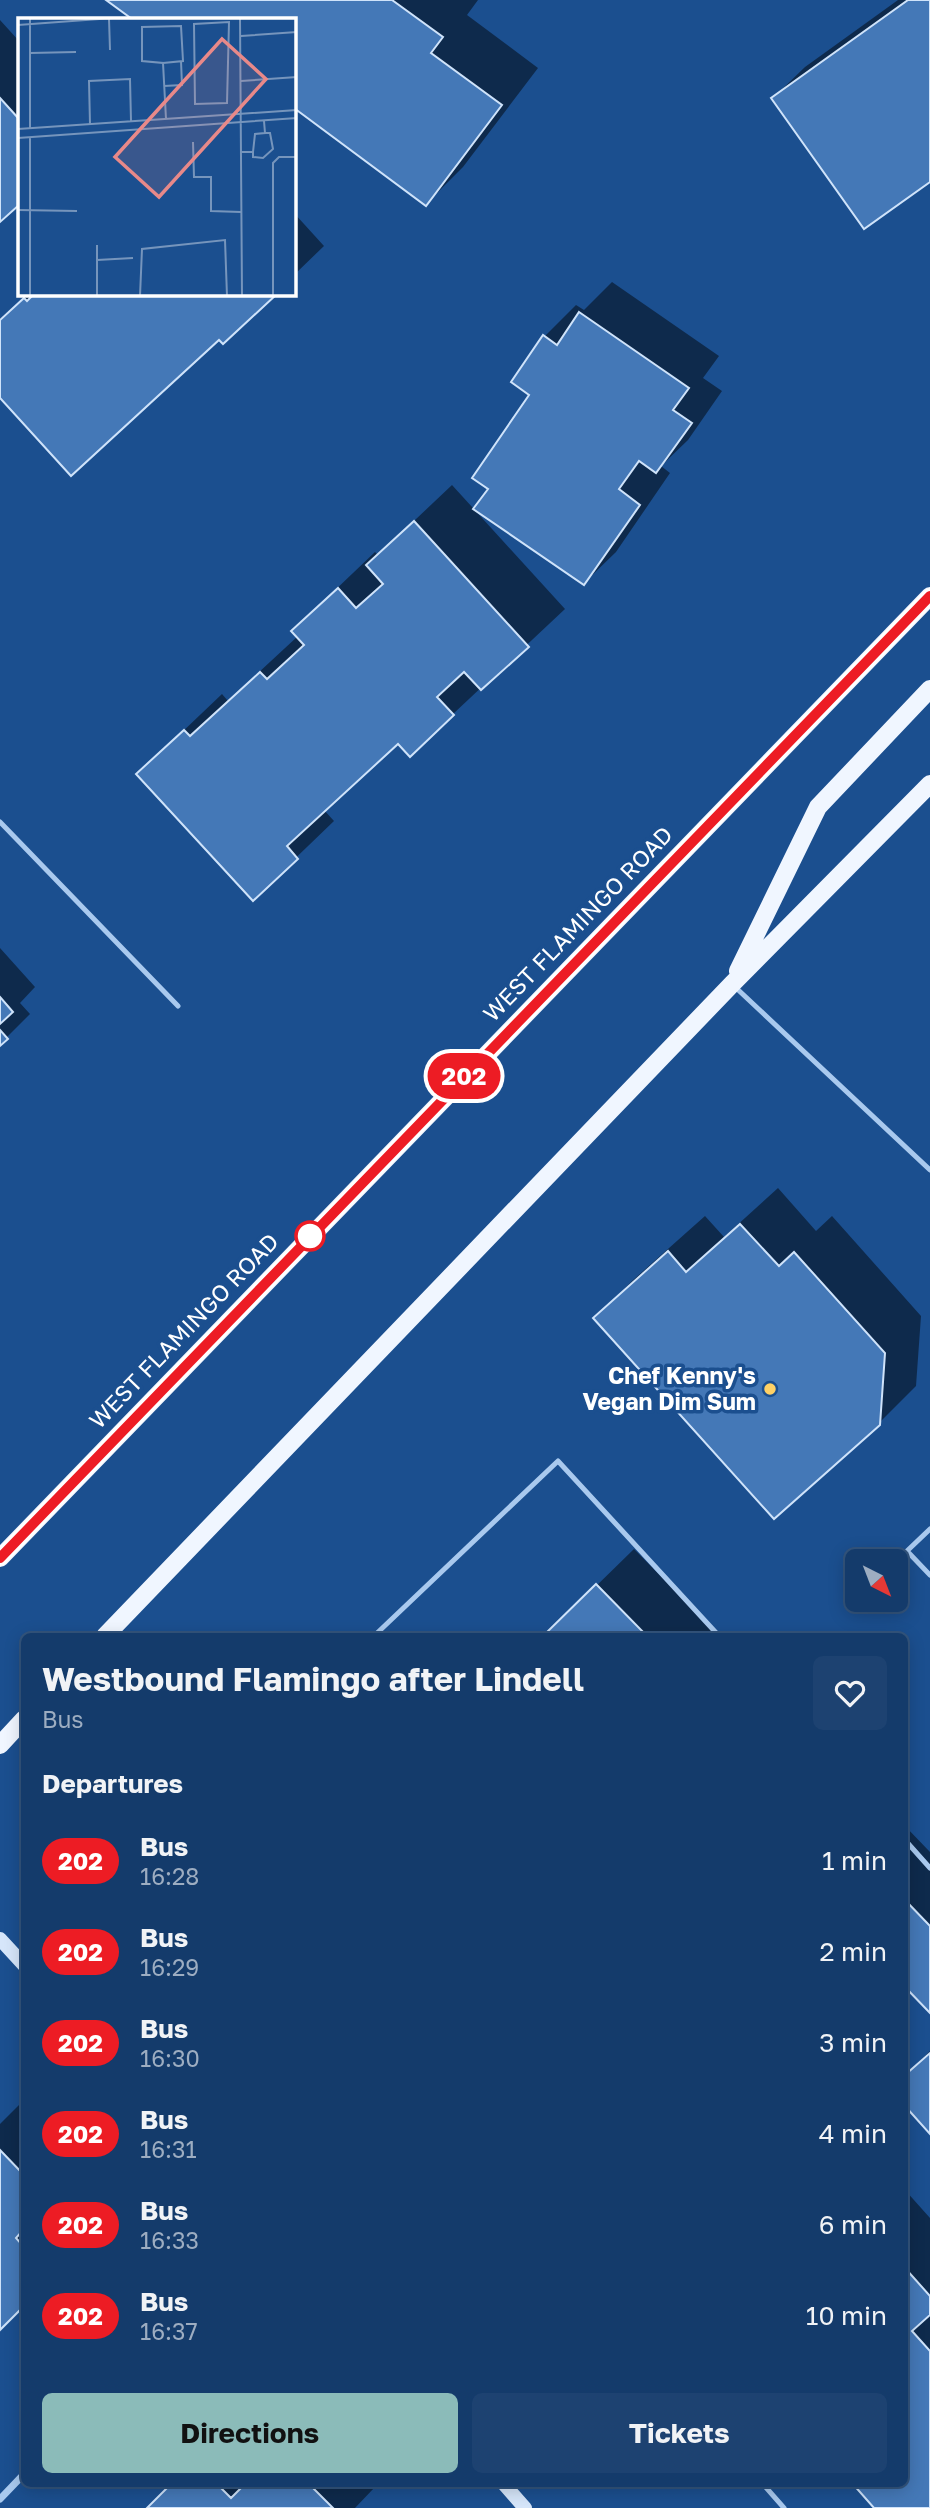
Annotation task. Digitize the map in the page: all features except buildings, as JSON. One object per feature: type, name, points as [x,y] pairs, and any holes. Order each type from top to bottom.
[{"type":"main road","name":"WEST FLAMINGO ROAD","points":[[0,1558],[930,596]]},
{"type":"main road","points":[[732,984],[818,807],[930,690]]},
{"type":"main road","points":[[107,1633],[732,984],[930,784]]},
{"type":"main road","points":[[0,1745],[21,1722]]},
{"type":"street","points":[[0,1939],[21,1962]]},
{"type":"street","points":[[0,2499],[21,2477]]},
{"type":"street","points":[[507,2487],[525,2508]]},
{"type":"lane","points":[[0,822],[178,1006]]},
{"type":"lane","points":[[732,984],[930,1170]]},
{"type":"lane","points":[[377,1633],[558,1461],[716,1633]]},
{"type":"lane","points":[[930,1529],[907,1551],[930,1575]]},
{"type":"lane","points":[[908,1843],[930,1868]]},
{"type":"lane","points":[[766,2487],[784,2508]]},
{"type":"bus line","name":"202","points":[[0,1558],[930,596]]},
{"type":"place","name":"Chef Kenny's Vegan Dim Sum","points":[[770,1389]]}]
